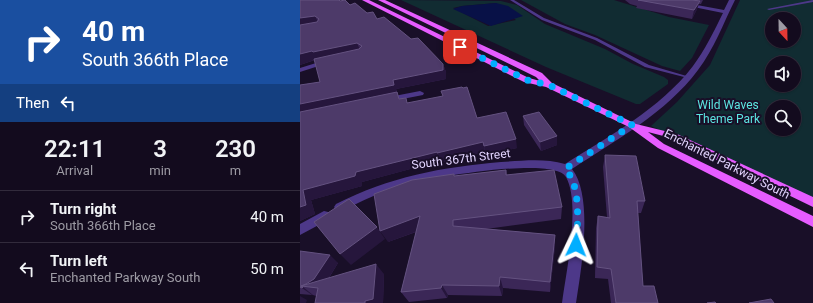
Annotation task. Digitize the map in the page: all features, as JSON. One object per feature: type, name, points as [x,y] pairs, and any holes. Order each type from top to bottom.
[{"type":"main road","name":"Enchanted Parkway South","points":[[365,0],[527,80],[549,85],[632,125],[661,146],[813,222]]},
{"type":"main road","name":"Enchanted Parkway South","points":[[381,0],[539,75],[549,85]]},
{"type":"main road","name":"Enchanted Parkway South","points":[[632,125],[674,136],[813,202]]},
{"type":"street","points":[[662,0],[726,12]]},
{"type":"street","points":[[569,303],[576,245],[577,210],[574,183],[571,176],[565,169],[632,125],[688,77],[716,33],[732,0]]},
{"type":"street","points":[[300,70],[337,60]]},
{"type":"street","points":[[375,103],[420,93]]},
{"type":"street","name":"South 367th Street","points":[[300,230],[372,192],[407,180],[457,171],[506,166],[550,165],[565,169]]},
{"type":"lane","points":[[512,0],[543,19],[596,39],[647,66],[688,77]]},
{"type":"lane","points":[[769,9],[813,1]]},
{"type":"green space","points":[[401,0],[501,1],[517,5],[545,24],[605,49],[633,64],[664,77],[668,80],[668,84],[640,104],[636,104],[546,67]],"holes":[[[496,3],[516,20],[488,26],[453,8]]]},
{"type":"green space","points":[[521,0],[614,0],[669,17],[709,25],[692,58],[680,71],[662,66],[595,35],[565,24]]},
{"type":"green space","name":"Wild Waves Theme Park","points":[[740,0],[813,0],[813,200],[651,126],[677,102],[710,65]]},
{"type":"shaded area","points":[[496,3],[508,6],[523,16],[491,26],[453,9],[462,6]]},
{"type":"building","points":[[300,0],[345,0],[350,5],[355,3],[367,13],[373,12],[377,19],[384,17],[411,39],[418,38],[443,64],[443,70],[393,80],[394,85],[300,104],[300,85],[320,82],[314,59],[359,49],[362,46],[357,43],[300,54],[300,25],[317,22],[319,19],[315,16],[300,18]]},
{"type":"building","points":[[638,0],[692,0],[700,1],[694,10]]},
{"type":"building","points":[[467,87],[477,118],[506,112],[516,139],[484,146],[483,142],[356,172],[355,176],[303,190],[306,205],[300,207],[300,112],[397,92],[399,99],[406,98],[407,103],[443,96],[441,91]]},
{"type":"building","points":[[539,112],[557,136],[540,142],[523,116]]},
{"type":"building","points":[[605,155],[636,156],[645,201],[637,201],[643,286],[654,286],[658,303],[616,303],[611,269],[597,267],[598,216],[610,218]]},
{"type":"building","points":[[506,170],[506,175],[554,170],[562,207],[453,220],[453,226],[555,235],[550,282],[500,277],[499,286],[442,285],[441,288],[401,292],[420,216],[380,231],[374,194],[412,180],[454,174],[454,176]]},
{"type":"building","points":[[349,199],[377,227],[340,254],[314,222]]},
{"type":"building","points":[[300,251],[330,255],[314,279],[301,286],[303,287],[302,288],[300,287]]},
{"type":"building","points":[[376,264],[373,299],[365,301],[365,303],[315,303],[318,288],[301,286]]},
{"type":"building","points":[[771,299],[774,303],[749,303]]},
{"type":"route","points":[[460,47],[527,80],[549,85],[632,125],[565,169],[573,180],[577,210],[576,245]]}]
